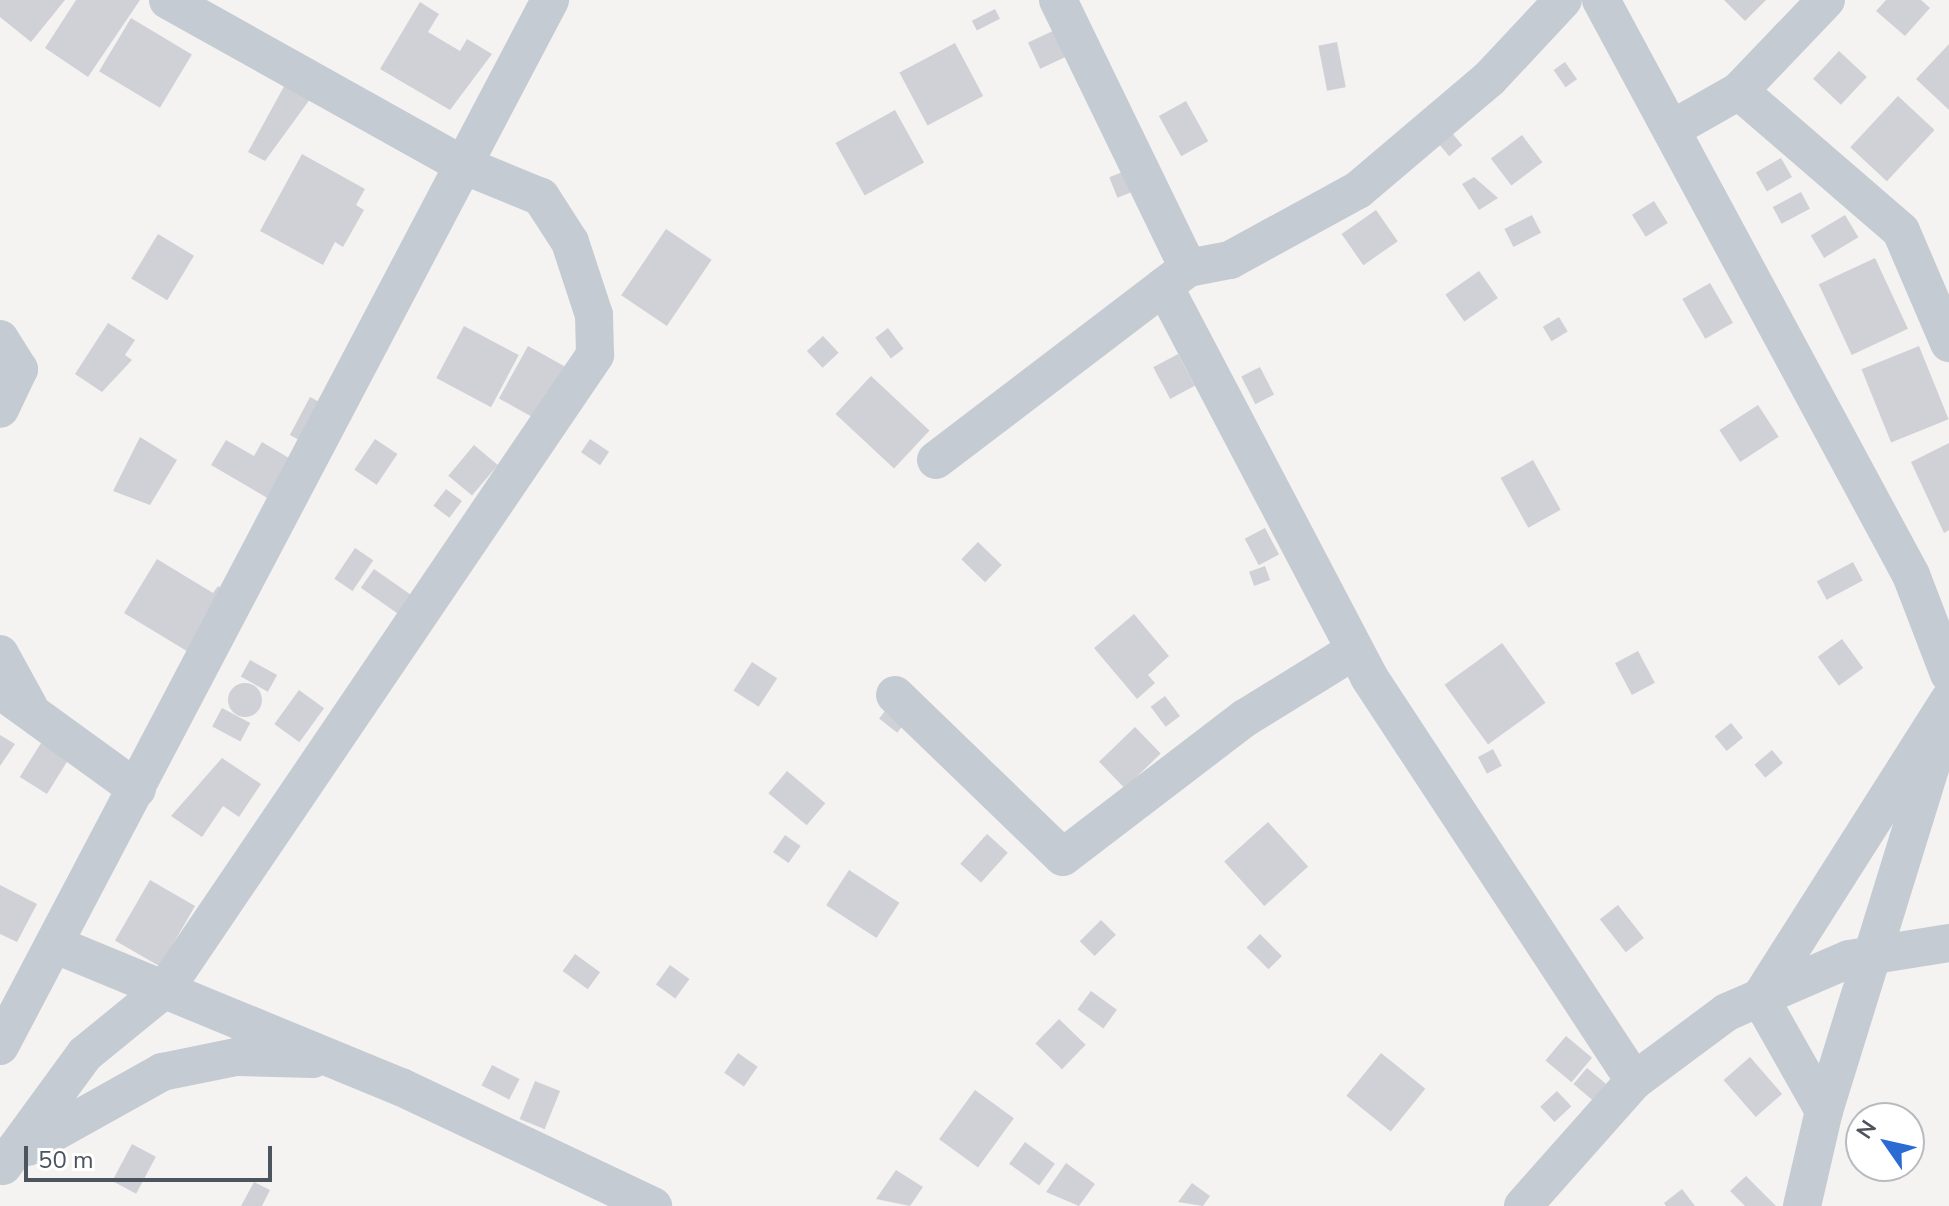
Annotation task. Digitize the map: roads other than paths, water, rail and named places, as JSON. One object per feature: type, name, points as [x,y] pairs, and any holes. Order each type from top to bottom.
[{"type":"street","points":[[2,1166],[85,1054],[166,988],[595,355],[594,315],[570,242],[541,197],[463,165],[168,0]]},
{"type":"street","points":[[0,1046],[56,945],[550,0]]},
{"type":"street","points":[[1058,0],[1176,277],[1355,650],[1634,1081]]},
{"type":"street","points":[[936,460],[1176,277],[1230,260],[1358,190],[1489,79],[1563,0]]},
{"type":"street","points":[[1601,0],[1911,575],[1949,674]]},
{"type":"street","points":[[1672,129],[1739,91],[1826,0]]},
{"type":"street","points":[[1739,91],[1901,231],[1949,343]]},
{"type":"street","points":[[0,339],[19,369],[0,409]]},
{"type":"street","points":[[895,695],[1063,857],[1245,718],[1355,650]]},
{"type":"street","points":[[0,654],[32,713]]},
{"type":"street","points":[[0,690],[137,789]]},
{"type":"street","points":[[1760,998],[1949,700]]},
{"type":"street","points":[[1802,1206],[1824,1111],[1869,956],[1949,709]]},
{"type":"street","points":[[1523,1206],[1634,1081],[1727,1012],[1869,956],[1949,943]]},
{"type":"street","points":[[56,945],[336,1059],[653,1206]]},
{"type":"street","points":[[1760,998],[1824,1111]]},
{"type":"street","points":[[2,1166],[57,1125],[162,1072],[236,1057],[336,1059]]}]
